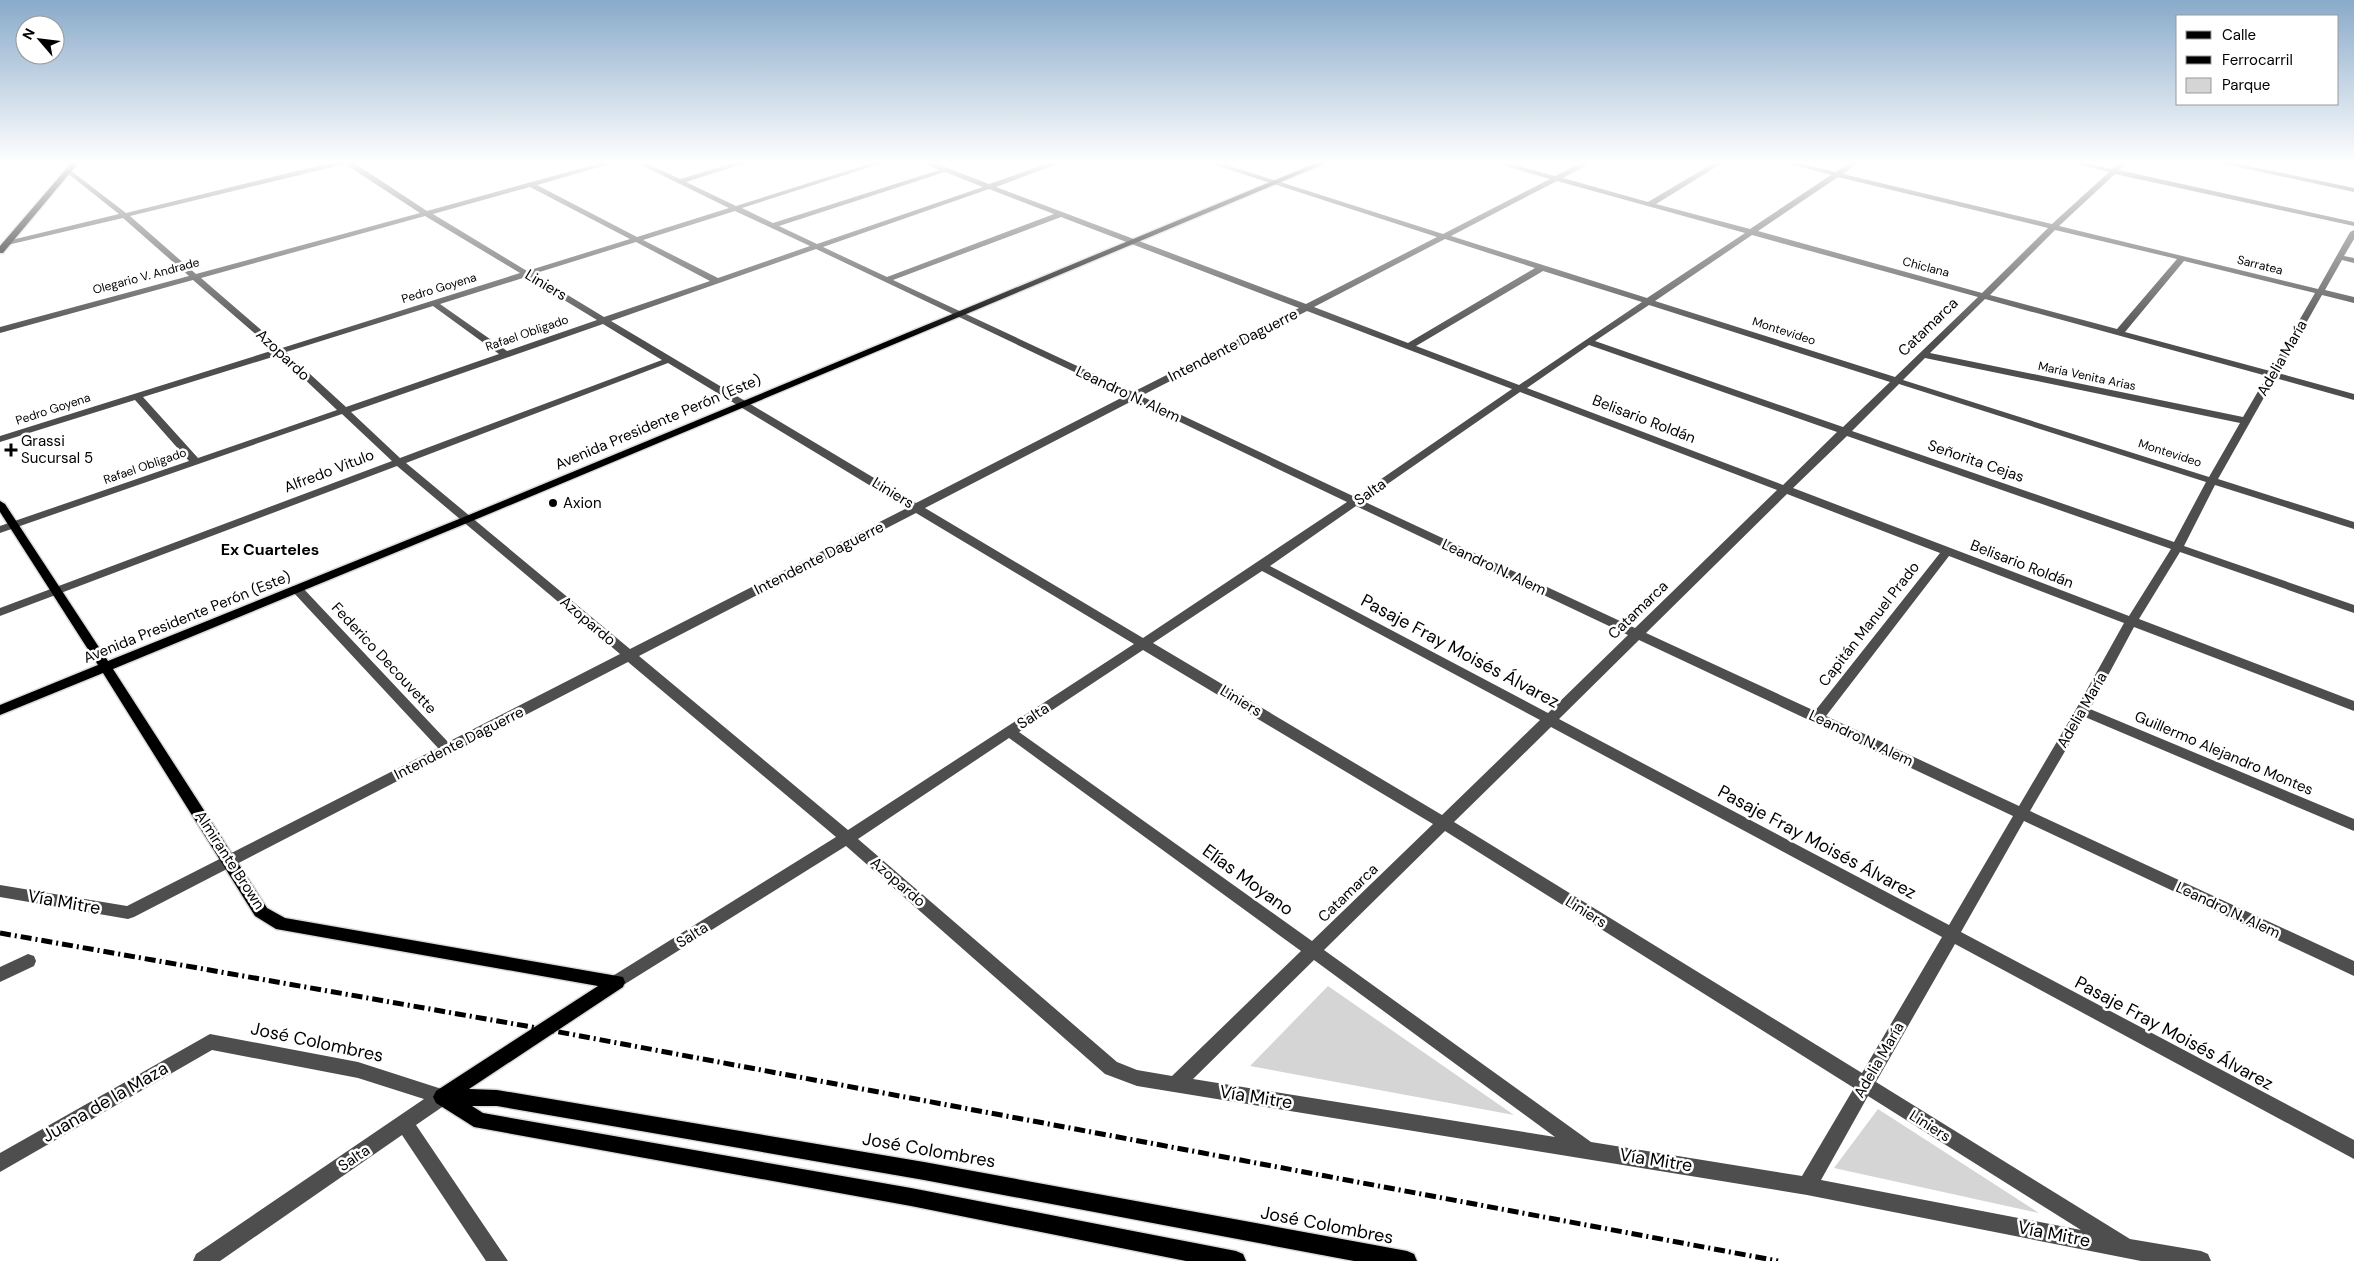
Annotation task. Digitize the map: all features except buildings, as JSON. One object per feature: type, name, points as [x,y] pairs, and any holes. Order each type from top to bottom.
[{"type":"main road","points":[[0,251],[27,220]]},
{"type":"main road","name":"Avenida Presidente Perón (Este)","points":[[0,710],[468,519],[958,314],[1189,220]]},
{"type":"main road","name":"Almirante Brown","points":[[0,504],[13,526],[58,590],[261,912],[282,924],[617,982]]},
{"type":"main road","name":"Salta","points":[[442,1097],[617,982]]},
{"type":"main road","name":"José Colombres","points":[[442,1097],[480,1121],[912,1197],[1236,1261]]},
{"type":"main road","name":"José Colombres","points":[[442,1097],[506,1099],[924,1171],[1406,1261]]},
{"type":"street","points":[[6,244],[104,220]]},
{"type":"street","name":"Azopardo","points":[[130,220],[280,351],[342,411],[399,462],[847,838],[1111,1068]]},
{"type":"street","name":"Olegario V. Andrade","points":[[0,330],[401,220]]},
{"type":"street","name":"Liniers","points":[[437,220],[1443,823],[2129,1249]]},
{"type":"street","points":[[600,220],[717,281]]},
{"type":"street","name":"Pedro Goyena","points":[[0,439],[699,220]]},
{"type":"street","name":"Leandro N. Alem","points":[[758,220],[2354,969]]},
{"type":"street","points":[[771,226],[790,220]]},
{"type":"street","name":"Rafael Obligado","points":[[0,530],[895,220]]},
{"type":"street","points":[[885,280],[1045,220]]},
{"type":"street","name":"Belisario Roldán","points":[[1076,220],[2354,706]]},
{"type":"street","name":"Montevideo","points":[[1389,220],[2354,526]]},
{"type":"street","name":"Intendente Daguerre","points":[[128,913],[1477,220]]},
{"type":"street","name":"Chiclana","points":[[1708,220],[2354,397]]},
{"type":"street","name":"Salta","points":[[617,982],[847,838],[1262,566],[1520,388],[1770,220]]},
{"type":"street","name":"Sarratea","points":[[2024,220],[2354,300]]},
{"type":"street","name":"Catamarca","points":[[1176,1084],[2062,220]]},
{"type":"street","points":[[2335,220],[2354,224]]},
{"type":"street","name":"Adelia María","points":[[1808,1186],[1864,1085],[2082,711],[2131,622],[2177,548],[2212,481],[2354,232]]},
{"type":"street","points":[[2340,257],[2354,261]]},
{"type":"street","points":[[2119,333],[2182,258]]},
{"type":"street","points":[[1409,346],[1542,268]]},
{"type":"street","points":[[434,302],[505,354]]},
{"type":"street","name":"Señorita Cejas","points":[[1588,342],[2354,609]]},
{"type":"street","name":"Maria Venita Arias","points":[[1924,355],[2246,421]]},
{"type":"street","name":"Alfredo Vitulo","points":[[0,612],[669,360]]},
{"type":"street","points":[[136,396],[196,462]]},
{"type":"street","name":"Capitán Manuel Prado","points":[[1817,718],[1947,551]]},
{"type":"street","name":"Pasaje Fray Moisés Álvarez","points":[[1262,566],[2354,1150]]},
{"type":"street","name":"Federico Decouvette","points":[[297,589],[447,749]]},
{"type":"street","name":"Guillermo Alejandro Montes","points":[[2082,711],[2354,825]]},
{"type":"street","name":"Elías Moyano","points":[[1010,732],[1586,1148]]},
{"type":"street","name":"Vía Mitre","points":[[0,891],[128,913]]},
{"type":"street","points":[[0,975],[28,961]]},
{"type":"street","name":"José Colombres","points":[[210,1042],[358,1070],[442,1097]]},
{"type":"street","name":"Juana de la Maza","points":[[0,1162],[210,1042]]},
{"type":"street","name":"Vía Mitre","points":[[1111,1068],[1137,1078],[1586,1148],[1808,1186],[2129,1249],[2201,1261]]},
{"type":"street","name":"Salta","points":[[203,1261],[442,1097]]},
{"type":"street","points":[[404,1123],[498,1261]]},
{"type":"green space","points":[[1328,986],[1514,1115],[1250,1066]]},
{"type":"green space","points":[[1878,1109],[2039,1213],[1834,1168]]},
{"type":"railway","points":[[0,933],[543,1029],[1778,1261]]},
{"type":"place","name":"Grassi Sucursal 5","points":[[11,450]]},
{"type":"place","name":"Axion","points":[[553,503]]},
{"type":"district","name":"Ex Cuarteles","points":[[270,549]]}]
